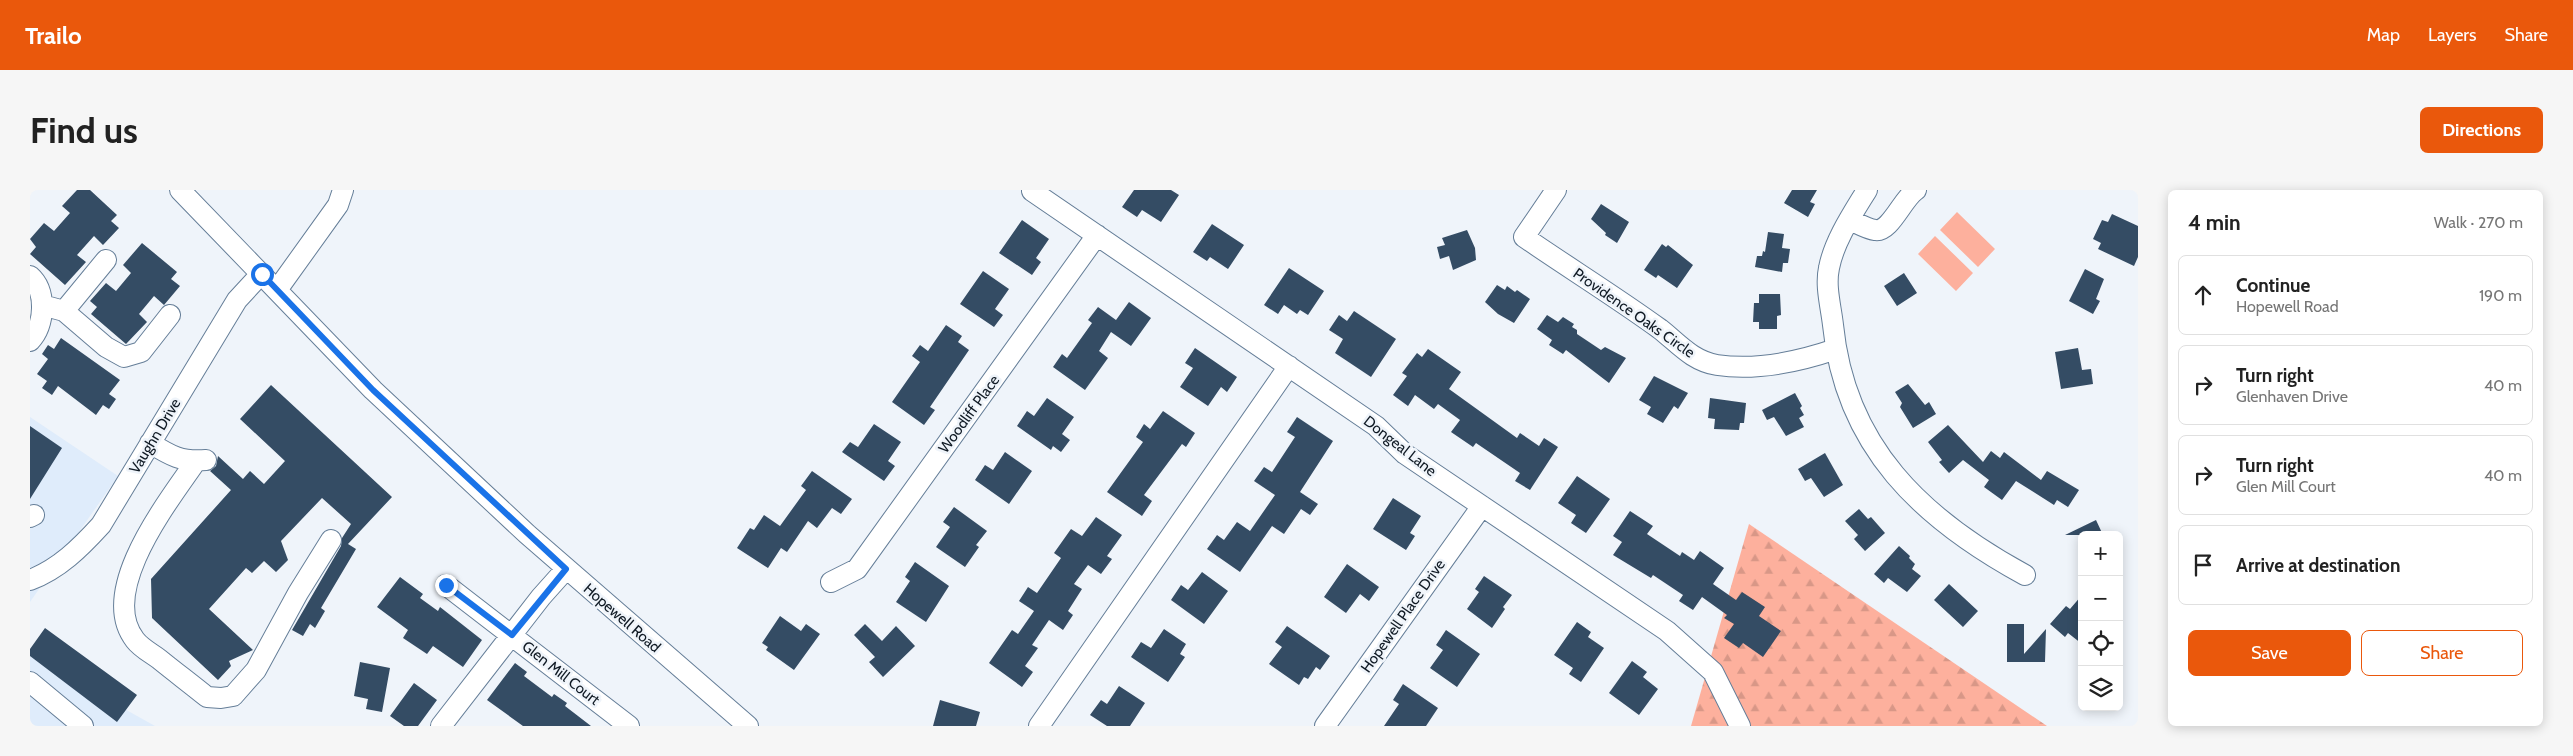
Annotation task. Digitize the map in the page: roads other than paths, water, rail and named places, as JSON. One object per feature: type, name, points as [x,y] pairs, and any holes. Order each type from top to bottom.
[{"type":"street","name":"Hopewell Road","points":[[180,190],[373,390],[566,569],[748,726]]},
{"type":"street","points":[[277,290],[338,205],[343,190]]},
{"type":"street","name":"Providence Oaks Circle","points":[[1556,190],[1524,237],[1661,330],[1690,355],[1716,365],[1775,365],[1803,360],[1836,348]]},
{"type":"street","points":[[1867,190],[1850,220],[1829,268],[1836,348],[1842,378],[1857,419],[1893,475],[1936,514],[1990,556],[2025,575]]},
{"type":"street","points":[[1850,220],[1880,230],[1887,227],[1909,194],[1916,190]]},
{"type":"street","name":"Dongeal Lane","points":[[1032,191],[1376,426],[1405,454],[1667,631],[1713,672],[1740,726]]},
{"type":"street","name":"Woodliff Place","points":[[831,582],[858,569],[1097,235]]},
{"type":"street","points":[[64,311],[106,260]]},
{"type":"street","name":"Vaughn Drive","points":[[30,580],[41,576],[74,554],[101,525],[237,300],[262,274]]},
{"type":"street","points":[[30,276],[37,282],[42,305],[42,317],[30,341]]},
{"type":"street","points":[[42,305],[64,311],[106,347],[124,357],[141,352],[170,315]]},
{"type":"street","points":[[1039,726],[1289,366]]},
{"type":"street","points":[[150,443],[172,456],[188,461],[203,460],[166,506],[129,571],[125,587],[126,627],[136,642],[207,697],[233,696],[256,670],[298,593],[331,540]]},
{"type":"street","name":"Hopewell Place Drive","points":[[1325,726],[1482,506]]},
{"type":"street","points":[[441,726],[566,569]]},
{"type":"street","name":"Glen Mill Court","points":[[446,585],[629,726]]},
{"type":"street","points":[[30,682],[83,726]]}]
